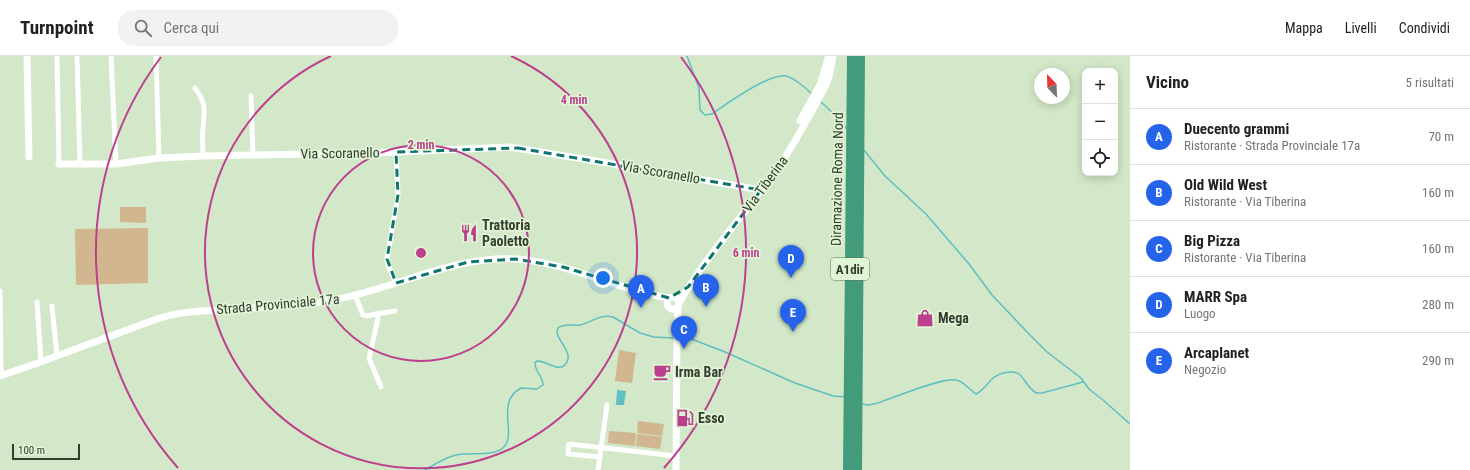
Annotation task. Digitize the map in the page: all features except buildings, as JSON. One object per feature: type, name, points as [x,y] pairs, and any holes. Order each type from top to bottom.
[{"type":"highway","name":"Diramazione Roma Nord","points":[[852,56],[851,146],[853,407],[857,470]]},
{"type":"highway","name":"Diramazione Roma Nord","points":[[853,392],[860,138],[860,56]]},
{"type":"highway","name":"Diramazione Roma Nord","points":[[848,470],[853,407]]},
{"type":"main road","points":[[27,56],[29,157]]},
{"type":"main road","points":[[820,90],[828,56]]},
{"type":"main road","points":[[820,90],[829,78],[833,56]]},
{"type":"main road","name":"Via Tiberina","points":[[676,470],[677,326],[679,305],[688,287],[775,172],[800,132],[820,90]]},
{"type":"main road","name":"Via Scoranello","points":[[59,164],[116,164],[159,158],[203,156],[396,152],[504,147],[518,148],[761,190]]},
{"type":"main road","name":"Strada Provinciale 17a","points":[[0,376],[170,315],[189,312],[317,303],[355,295],[466,263],[493,259],[534,261],[563,267],[652,295],[669,302],[677,299],[679,305]]},
{"type":"main road","points":[[669,302],[688,287]]},
{"type":"main road","points":[[669,302],[673,310],[679,305]]},
{"type":"main road","points":[[669,302],[677,326]]},
{"type":"street","points":[[57,56],[59,164]]},
{"type":"street","points":[[77,56],[80,164]]},
{"type":"street","points":[[111,56],[116,164]]},
{"type":"street","points":[[156,56],[159,158]]},
{"type":"street","points":[[195,88],[202,99],[205,109],[203,127],[203,156]]},
{"type":"street","points":[[250,96],[253,156]]},
{"type":"street","points":[[396,152],[398,197],[387,259],[396,283]]},
{"type":"street","points":[[0,291],[0,376]]},
{"type":"street","points":[[355,295],[363,315],[366,316],[395,311]]},
{"type":"street","points":[[37,302],[41,362]]},
{"type":"street","points":[[52,306],[56,356]]},
{"type":"street","points":[[376,314],[378,324],[369,358],[381,387]]},
{"type":"street","points":[[598,470],[607,406]]},
{"type":"street","points":[[600,457],[568,454],[569,444],[676,456]]},
{"type":"highlighted area","points":[[518,148],[761,190],[688,287],[669,298],[563,267],[515,259],[468,262],[396,283],[387,259],[398,195],[396,152]]},
{"type":"shaded area","points":[[120,207],[146,207],[146,223],[120,222]]},
{"type":"shaded area","points":[[148,228],[148,283],[76,285],[75,229]]},
{"type":"shaded area","points":[[619,350],[636,353],[632,383],[615,381]]},
{"type":"shaded area","points":[[638,421],[664,424],[662,436],[637,433]]},
{"type":"shaded area","points":[[609,431],[636,433],[635,446],[608,443]]},
{"type":"shaded area","points":[[637,434],[662,437],[660,449],[636,446]]},
{"type":"water","points":[[617,390],[626,391],[624,405],[616,405]]},
{"type":"waterway","points":[[687,56],[699,88],[700,110],[705,115],[712,114],[748,90],[779,76],[786,76],[792,79],[812,94]]},
{"type":"waterway","points":[[821,102],[847,129]]},
{"type":"waterway","points":[[863,149],[885,176],[926,214],[969,264],[992,295],[1028,333],[1047,352],[1081,378],[1089,389],[1130,424]]},
{"type":"waterway","points":[[425,470],[452,456],[494,452],[504,447],[508,434],[509,401],[513,394],[521,388],[537,389],[543,385],[535,362],[538,361],[552,366],[561,367],[565,365],[568,359],[566,349],[557,333],[558,328],[561,326],[580,325],[600,317],[608,316],[613,317],[640,333],[654,337],[674,338]]},
{"type":"waterway","points":[[680,338],[689,338],[725,352],[795,383],[833,396],[845,397]]},
{"type":"waterway","points":[[861,404],[869,405],[878,403],[930,385],[950,380],[962,382],[976,394],[983,390],[994,377],[1009,372],[1019,374],[1036,393],[1042,393],[1083,382]]},
{"type":"place","name":"Trattoria Paoletto","points":[[469,233]]},
{"type":"place","name":"MARR Spa","points":[[791,278]]},
{"type":"place","name":"Old Wild West","points":[[706,307]]},
{"type":"place","name":"Duecento grammi","points":[[641,308]]},
{"type":"place","name":"Mega","points":[[925,318]]},
{"type":"place","name":"Arcaplanet","points":[[793,332]]},
{"type":"place","name":"Big Pizza","points":[[684,349]]},
{"type":"place","name":"Irma Bar","points":[[662,372]]},
{"type":"place","name":"Esso","points":[[685,418]]}]
